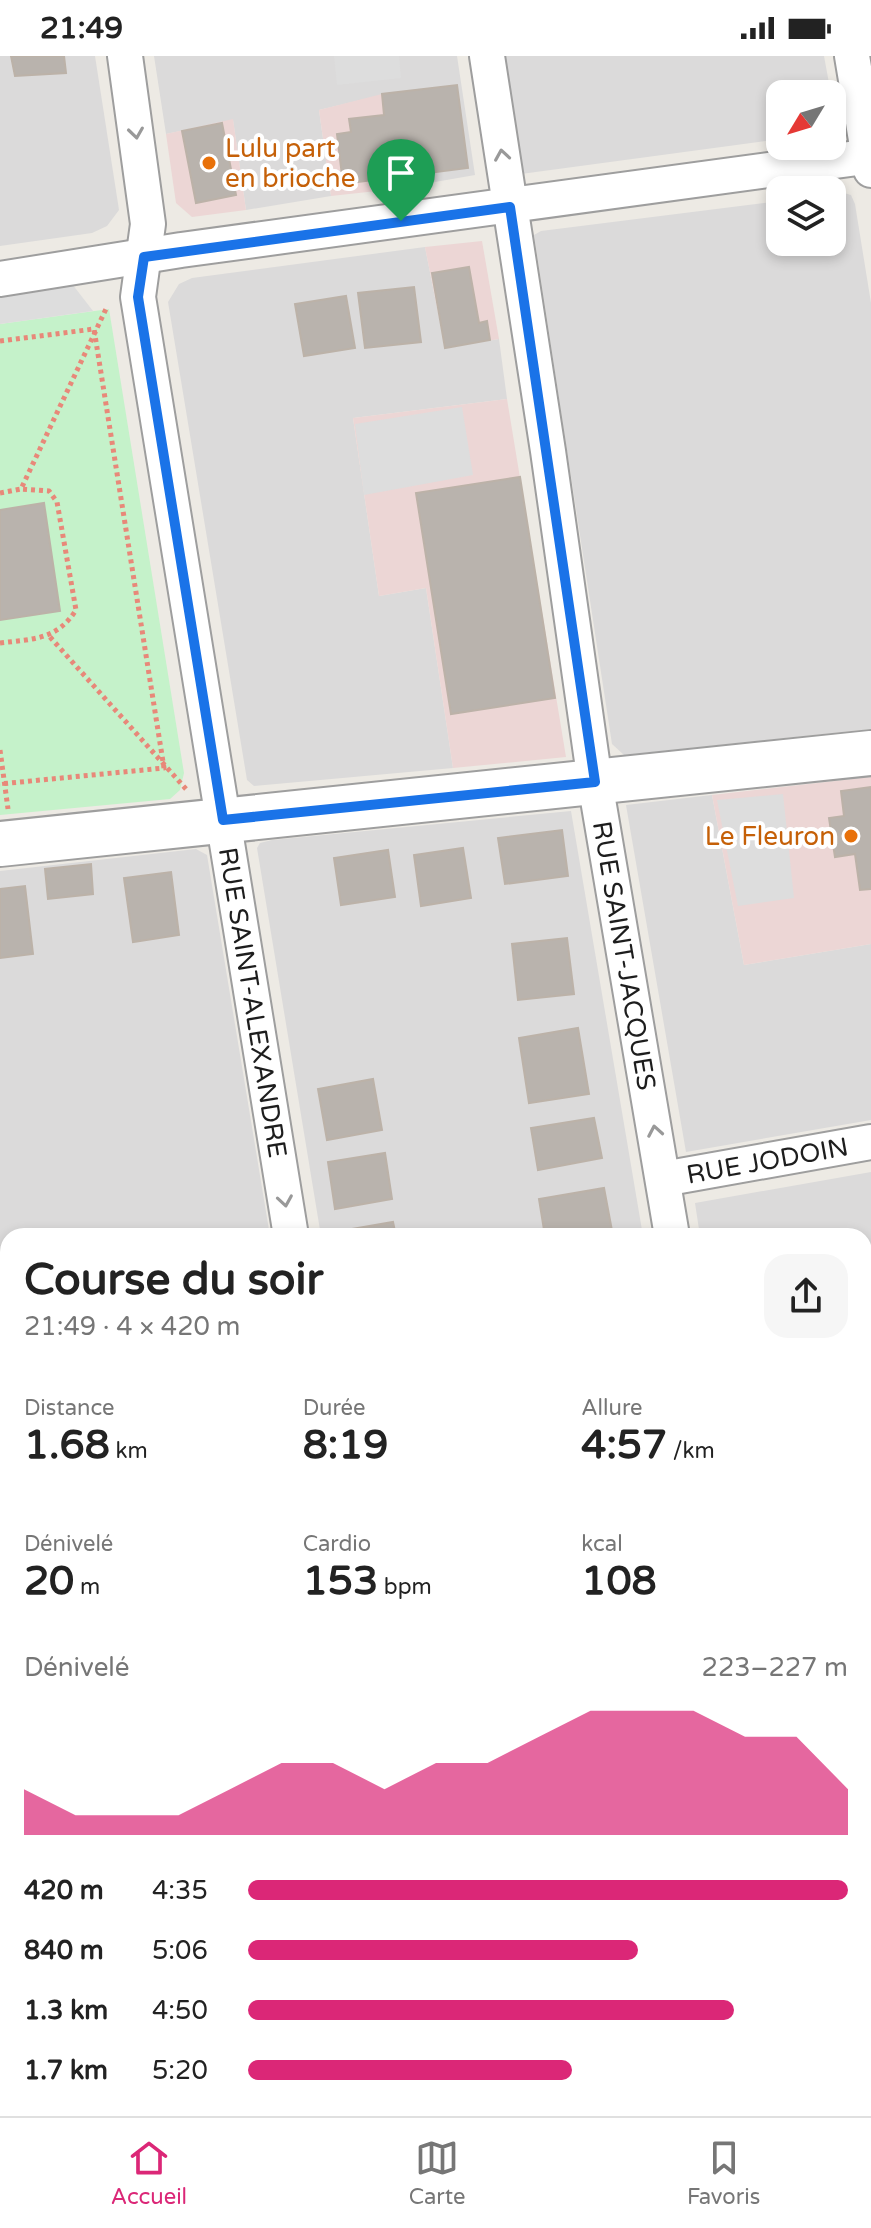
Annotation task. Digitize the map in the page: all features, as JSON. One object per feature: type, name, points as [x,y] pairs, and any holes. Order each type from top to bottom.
[{"type":"street","name":"RUE SAINT-ALEXANDRE","points":[[125,56],[147,205],[138,297],[290,1228]]},
{"type":"street","name":"RUE SAINT-JACQUES","points":[[487,56],[595,782],[671,1228]]},
{"type":"street","points":[[0,279],[510,207],[870,161],[852,56]]},
{"type":"street","points":[[0,844],[871,753]]},
{"type":"street","name":"RUE JODOIN","points":[[663,1179],[871,1142]]},
{"type":"path","points":[[21,489],[94,329],[111,302]]},
{"type":"path","points":[[0,341],[94,329]]},
{"type":"path","points":[[94,329],[164,768]]},
{"type":"path","points":[[0,493],[21,489],[49,491],[57,502],[76,610],[67,625],[50,637],[0,643]]},
{"type":"path","points":[[50,637],[164,768],[187,789]]},
{"type":"path","points":[[0,750],[2,784],[164,768]]},
{"type":"shaded area","points":[[0,56],[95,56],[119,210],[107,226],[92,233],[0,246]]},
{"type":"shaded area","points":[[154,56],[457,56],[475,175],[395,189],[382,95],[319,110],[331,196],[246,210],[233,120],[166,134]]},
{"type":"shaded area","points":[[334,56],[399,56],[401,78],[337,85]]},
{"type":"shaded area","points":[[503,56],[824,56],[828,80],[766,80],[766,141],[521,174]]},
{"type":"shaded area","points":[[382,94],[395,189],[331,196],[319,110]]},
{"type":"shaded area","points":[[233,119],[246,210],[192,217],[176,203],[166,134]]},
{"type":"shaded area","points":[[846,194],[851,195],[871,303],[871,729],[624,755],[612,744],[534,235],[541,231],[766,203],[766,256],[846,256]]},
{"type":"shaded area","points":[[482,241],[499,339],[445,348],[425,247]]},
{"type":"shaded area","points":[[425,247],[445,348],[499,339],[507,399],[353,418],[379,596],[426,588],[453,768],[254,786],[247,780],[168,302],[179,284],[192,278]]},
{"type":"shaded area","points":[[69,280],[93,311],[0,324],[0,290]]},
{"type":"shaded area","points":[[507,399],[566,757],[453,768],[426,588],[379,596],[353,418]]},
{"type":"shaded area","points":[[462,407],[473,475],[364,495],[355,424]]},
{"type":"shaded area","points":[[871,777],[871,944],[744,965],[712,795]]},
{"type":"shaded area","points":[[783,794],[794,898],[738,906],[717,800]]},
{"type":"shaded area","points":[[712,795],[744,965],[871,944],[871,1120],[686,1152],[626,805]]},
{"type":"shaded area","points":[[571,811],[642,1228],[320,1228],[257,848],[260,843]]},
{"type":"shaded area","points":[[196,849],[207,855],[269,1228],[0,1228],[0,871]]},
{"type":"shaded area","points":[[871,1172],[871,1228],[699,1228],[695,1203]]},
{"type":"green space","points":[[109,309],[184,773],[180,790],[170,799],[0,815],[0,324]]},
{"type":"building","points":[[11,56],[64,56],[66,73],[15,76]]},
{"type":"building","points":[[457,85],[468,168],[343,184],[337,134],[351,132],[349,119],[384,115],[382,94]]},
{"type":"building","name":"Lulu part en brioche","points":[[222,123],[236,195],[196,203],[182,131]]},
{"type":"building","points":[[469,267],[479,323],[487,321],[490,340],[445,348],[432,273]]},
{"type":"building","points":[[414,287],[421,342],[365,348],[358,293]]},
{"type":"building","points":[[346,296],[355,348],[304,356],[295,304]]},
{"type":"building","points":[[520,477],[555,698],[451,714],[416,493]]},
{"type":"building","points":[[44,503],[60,611],[0,620],[0,510]]},
{"type":"building","name":"Le Fleuron","points":[[871,787],[871,889],[860,890],[855,854],[835,857],[829,818],[844,816],[841,791]]},
{"type":"building","points":[[562,830],[568,876],[505,884],[498,838]]},
{"type":"building","points":[[463,848],[471,898],[421,906],[414,855]]},
{"type":"building","points":[[388,850],[395,897],[341,905],[334,858]]},
{"type":"building","points":[[91,864],[93,894],[48,899],[45,869]]},
{"type":"building","points":[[171,872],[179,935],[133,942],[124,878]]},
{"type":"building","points":[[25,886],[33,954],[0,958],[0,889]]},
{"type":"building","points":[[567,938],[574,994],[518,1000],[512,944]]},
{"type":"building","points":[[578,1028],[589,1094],[529,1103],[519,1038]]},
{"type":"building","points":[[373,1079],[382,1130],[327,1140],[318,1089]]},
{"type":"building","points":[[594,1118],[602,1158],[538,1170],[531,1128]]},
{"type":"building","points":[[385,1153],[392,1199],[335,1209],[328,1162]]},
{"type":"building","points":[[604,1188],[612,1228],[544,1228],[539,1199]]},
{"type":"building","points":[[393,1222],[394,1228],[358,1228]]},
{"type":"place","name":"Lulu part en brioche","points":[[209,163]]},
{"type":"place","name":"Le Fleuron","points":[[851,836]]},
{"type":"route","points":[[510,207],[595,782],[223,820],[138,297],[144,257],[401,221],[510,207]]}]
